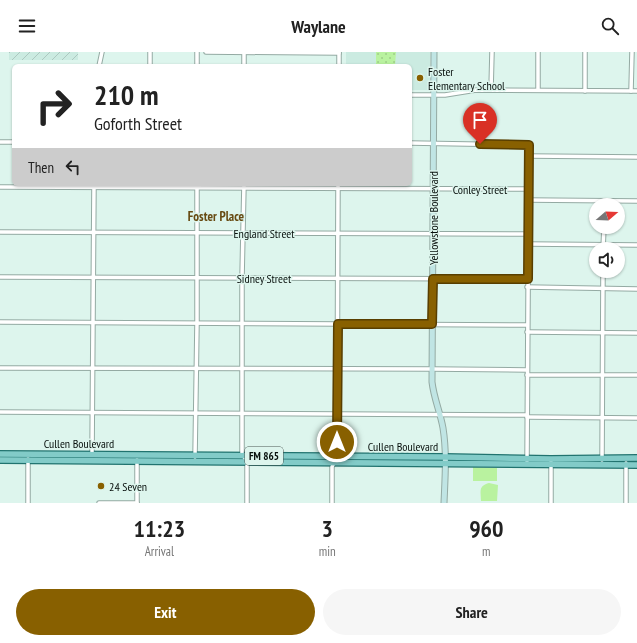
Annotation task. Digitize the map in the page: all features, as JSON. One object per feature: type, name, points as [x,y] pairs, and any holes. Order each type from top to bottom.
[{"type":"main road","name":"Cullen Boulevard","points":[[0,454],[92,454],[137,458]]},
{"type":"main road","points":[[290,456],[290,463]]},
{"type":"main road","name":"Cullen Boulevard","points":[[0,460],[92,461],[137,458],[337,456],[446,464],[602,461],[637,458]]},
{"type":"main road","name":"Cullen Boulevard","points":[[195,458],[247,463],[333,463],[445,457],[527,462]]},
{"type":"main road","name":"Cullen Boulevard","points":[[602,461],[626,465],[637,465]]},
{"type":"street","points":[[99,64],[102,52]]},
{"type":"street","points":[[150,52],[150,64]]},
{"type":"street","points":[[197,52],[197,64]]},
{"type":"street","points":[[206,52],[339,52],[338,64]]},
{"type":"street","points":[[244,52],[244,64]]},
{"type":"street","name":"Yellowstone Boulevard","points":[[434,52],[432,369],[434,395],[444,434],[446,464],[444,503]]},
{"type":"street","points":[[491,90],[492,52]]},
{"type":"street","points":[[538,52],[538,90]]},
{"type":"street","points":[[585,52],[585,91]]},
{"type":"street","points":[[632,52],[632,91]]},
{"type":"street","points":[[412,95],[451,94],[468,90],[637,91]]},
{"type":"street","points":[[0,142],[12,142]]},
{"type":"street","points":[[412,143],[529,145],[527,462]]},
{"type":"street","points":[[529,156],[637,157]]},
{"type":"street","points":[[92,461],[94,368],[94,186]]},
{"type":"street","points":[[195,458],[197,186]]},
{"type":"street","points":[[244,186],[242,278],[242,453],[247,463],[247,503]]},
{"type":"street","name":"Conley Street","points":[[0,187],[244,186],[338,189],[528,189]]},
{"type":"street","points":[[332,503],[333,463],[337,456],[338,189]]},
{"type":"street","points":[[528,200],[589,202]]},
{"type":"street","points":[[625,202],[637,201]]},
{"type":"street","name":"England Street","points":[[0,232],[528,234]]},
{"type":"street","points":[[528,244],[589,246]]},
{"type":"street","points":[[625,245],[637,244]]},
{"type":"street","name":"Sidney Street","points":[[0,277],[528,279]]},
{"type":"street","points":[[602,461],[603,278]]},
{"type":"street","points":[[527,287],[637,289]]},
{"type":"street","points":[[0,322],[527,325]]},
{"type":"street","points":[[528,332],[637,333]]},
{"type":"street","points":[[0,368],[432,369],[637,375]]},
{"type":"street","points":[[0,412],[637,418]]},
{"type":"street","points":[[28,454],[28,503]]},
{"type":"street","points":[[99,503],[137,503],[137,458]]},
{"type":"street","points":[[626,458],[626,503]]},
{"type":"street","points":[[551,462],[551,503]]},
{"type":"shaded area","points":[[9,52],[78,52],[78,60],[9,60]]},
{"type":"shaded area","name":"Foster Elementary School","points":[[346,52],[430,52],[430,90],[412,90],[412,64],[346,64]]},
{"type":"green space","points":[[376,52],[396,52],[395,64],[376,64]]},
{"type":"green space","points":[[473,467],[497,468],[497,481],[473,481]]},
{"type":"green space","points":[[489,483],[498,485],[497,501],[481,501],[482,487]]},
{"type":"place","name":"Foster Elementary School","points":[[420,78]]},
{"type":"place","name":"24 Seven","points":[[101,486]]},
{"type":"district","name":"Foster Place","points":[[216,216]]},
{"type":"route","points":[[337,442],[338,324],[432,324],[433,279],[528,279],[529,145],[480,144]]}]
